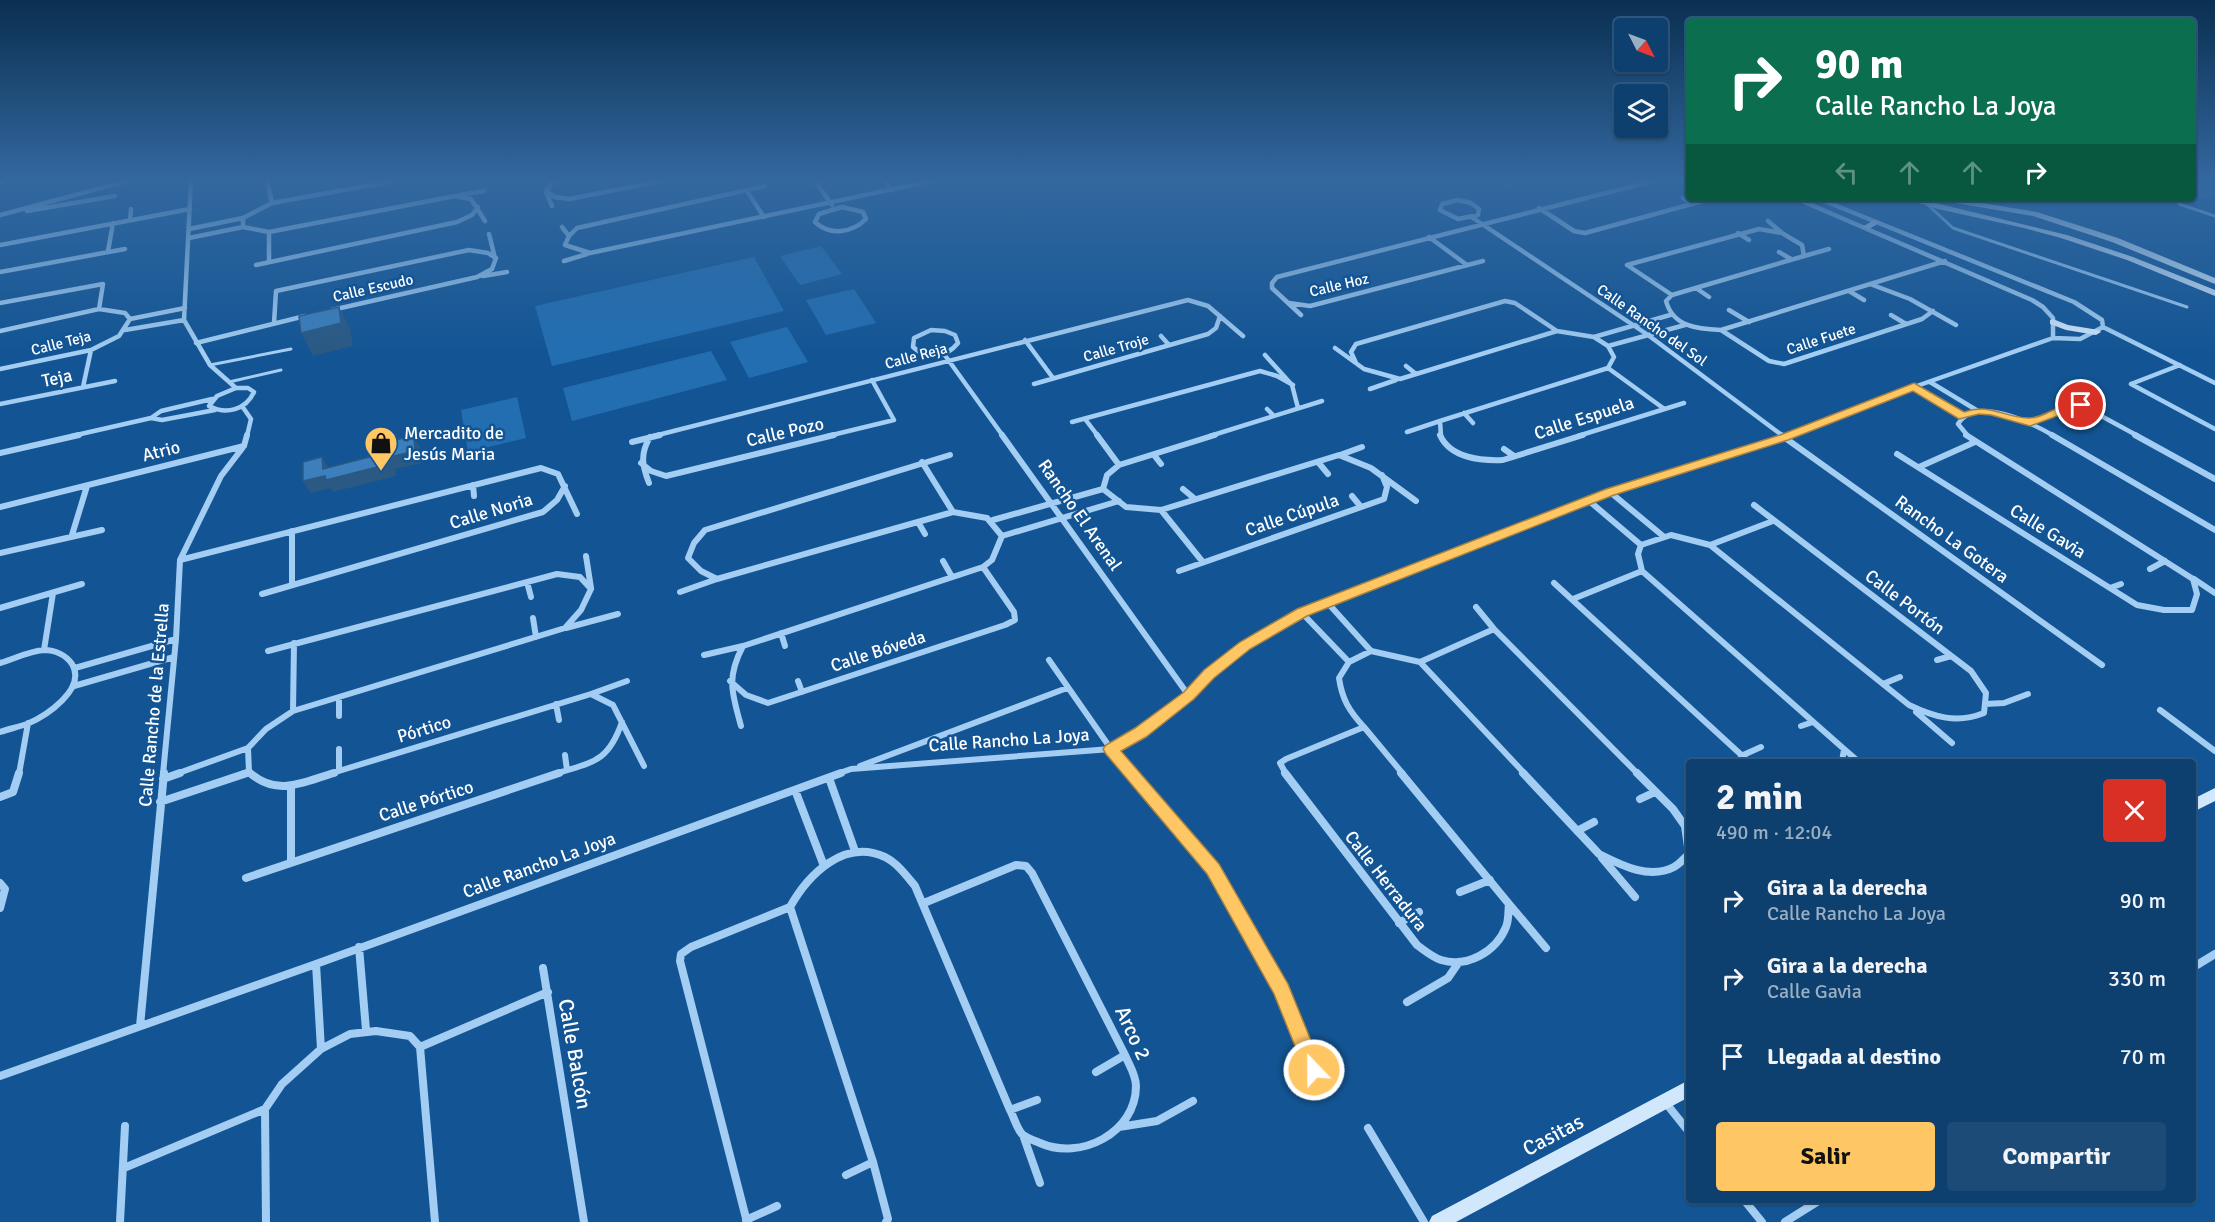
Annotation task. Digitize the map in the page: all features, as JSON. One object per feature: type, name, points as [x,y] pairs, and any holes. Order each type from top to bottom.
[{"type":"main road","points":[[2066,238],[2107,249],[2215,293]]},
{"type":"main road","points":[[2109,238],[2215,281]]},
{"type":"main road","points":[[2053,322],[2082,331],[2099,329]]},
{"type":"main road","points":[[2196,804],[2215,794]]},
{"type":"main road","name":"Casitas","points":[[1438,1222],[1686,1090]]},
{"type":"street","points":[[0,245],[36,238]]},
{"type":"street","points":[[108,251],[110,238]]},
{"type":"street","points":[[189,238],[184,320],[210,365],[236,388]]},
{"type":"street","points":[[269,238],[269,261]]},
{"type":"street","points":[[255,265],[380,238]]},
{"type":"street","points":[[477,277],[492,268],[496,258],[490,238]]},
{"type":"street","points":[[568,238],[565,245],[590,253]]},
{"type":"street","points":[[564,261],[590,253],[662,238]]},
{"type":"street","name":"Calle Hoz","points":[[1425,238],[1277,277],[1272,288],[1288,303],[1310,306],[1483,261]]},
{"type":"street","points":[[1430,238],[1467,265]]},
{"type":"street","name":"Calle Rancho del Sol","points":[[1503,238],[1648,335],[1784,438]]},
{"type":"street","points":[[1672,295],[1627,265],[1721,238]]},
{"type":"street","points":[[1793,238],[1802,245],[1804,256]]},
{"type":"street","points":[[1892,238],[2032,300],[2043,307],[2053,318],[2052,339]]},
{"type":"street","points":[[1916,238],[2074,302],[2102,320],[2099,329],[2215,383]]},
{"type":"street","points":[[0,272],[125,249]]},
{"type":"street","points":[[1594,338],[1670,315],[1666,301],[1672,295],[1829,249]]},
{"type":"street","name":"Calle Escudo","points":[[273,323],[276,291],[469,250],[488,253],[496,258]]},
{"type":"street","points":[[1779,252],[1791,259]]},
{"type":"street","name":"Calle Fuete","points":[[1670,315],[1685,325],[1697,329],[1721,330],[1945,261]]},
{"type":"street","name":"Calle Escudo","points":[[330,310],[507,272]]},
{"type":"street","name":"Calle Teja","points":[[0,303],[103,284],[99,309]]},
{"type":"street","points":[[1870,284],[1933,311],[1956,325]]},
{"type":"street","points":[[1696,288],[1709,297]]},
{"type":"street","points":[[1849,291],[1864,300]]},
{"type":"street","name":"Calle Reja","points":[[651,436],[1188,300],[1208,306],[1220,316]]},
{"type":"street","points":[[1357,366],[1351,352],[1356,344],[1510,300],[1557,331],[1600,341],[1608,346],[1614,357],[1608,368],[1407,432]]},
{"type":"street","points":[[1288,303],[1301,315]]},
{"type":"street","points":[[130,319],[185,308]]},
{"type":"street","name":"Calle Teja","points":[[0,331],[99,309],[125,313],[130,319],[119,336],[91,350],[0,369]]},
{"type":"street","points":[[1729,310],[1749,322]]},
{"type":"street","name":"Calle Fuete","points":[[1721,330],[1777,365],[1922,319],[1933,311]]},
{"type":"street","points":[[1143,312],[1150,319]]},
{"type":"street","points":[[196,343],[307,315]]},
{"type":"street","points":[[1891,315],[1906,324]]},
{"type":"street","points":[[1220,316],[1243,336]]},
{"type":"street","name":"Calle Troje","points":[[1034,384],[1208,334],[1215,328],[1220,316]]},
{"type":"street","name":"Calle Teja","points":[[124,330],[184,320]]},
{"type":"street","name":"Calle Fuete","points":[[1648,335],[1685,325]]},
{"type":"street","name":"Calle Rancho La Joya","points":[[0,1076],[316,964],[851,769],[1111,749],[1141,732],[1189,696],[1209,674],[1245,646],[1326,602],[1610,492],[1784,438],[1914,387],[2052,339],[2080,339],[2099,329]]},
{"type":"street","points":[[945,331],[955,335],[958,343],[951,351],[944,354],[921,354],[912,347],[914,338],[924,332],[945,331]]},
{"type":"street","points":[[1370,389],[1557,331]]},
{"type":"street","points":[[1608,346],[1648,335]]},
{"type":"street","points":[[1161,336],[1169,345]]},
{"type":"street","points":[[1374,339],[1381,345]]},
{"type":"street","points":[[1025,340],[1053,378]]},
{"type":"street","points":[[1335,348],[1357,366],[1375,375],[1400,379]]},
{"type":"street","name":"Teja","points":[[0,404],[83,387],[91,350]]},
{"type":"street","name":"Rancho El Arenal","points":[[944,354],[1054,503],[1189,696]]},
{"type":"street","points":[[1265,356],[1293,385],[1299,396],[1298,408]]},
{"type":"street","points":[[2180,365],[2131,384],[2215,429]]},
{"type":"street","points":[[1406,366],[1416,374]]},
{"type":"street","name":"Calle Espuela","points":[[1608,368],[1663,408]]},
{"type":"street","points":[[1072,422],[1260,371],[1277,376],[1293,385]]},
{"type":"street","points":[[1236,377],[1242,384]]},
{"type":"street","name":"Calle Pozo","points":[[641,463],[651,471],[666,476],[894,420],[872,380]]},
{"type":"street","points":[[83,387],[115,381]]},
{"type":"street","points":[[1930,382],[1978,411]]},
{"type":"street","points":[[1914,387],[1963,416],[1978,411],[1992,412],[2030,422],[2215,531]]},
{"type":"street","points":[[0,453],[151,418],[161,411],[212,399],[222,392],[236,388],[248,388],[254,392],[252,399],[242,406],[228,410],[215,410],[162,420],[151,418]]},
{"type":"street","points":[[212,399],[209,406],[215,410]]},
{"type":"street","points":[[1103,489],[1107,475],[1119,465],[1322,401]]},
{"type":"street","points":[[1663,408],[1684,403]]},
{"type":"street","points":[[2030,422],[2074,405],[2081,405],[2215,479]]},
{"type":"street","name":"Calle Rancho de la Estrella","points":[[140,1026],[176,639],[180,560],[221,476],[244,446],[251,418],[242,406]]},
{"type":"street","name":"Calle Espuela","points":[[1440,421],[1440,435],[1450,448],[1469,458],[1484,461],[1503,460],[1663,408]]},
{"type":"street","points":[[1267,409],[1274,416]]},
{"type":"street","points":[[1464,413],[1473,423]]},
{"type":"street","name":"Calle Gavia","points":[[1963,416],[1958,424],[1964,433],[1975,442],[2215,593]]},
{"type":"street","points":[[1085,419],[1119,465]]},
{"type":"street","points":[[632,442],[651,436]]},
{"type":"street","points":[[649,483],[641,463],[642,449],[651,436]]},
{"type":"street","name":"Rancho La Gotera","points":[[1784,438],[2102,664]]},
{"type":"street","points":[[1919,467],[1975,442]]},
{"type":"street","name":"Atrio","points":[[0,507],[244,446]]},
{"type":"street","points":[[1103,489],[1126,507],[1161,510],[1362,447]]},
{"type":"street","points":[[1504,448],[1514,456]]},
{"type":"street","points":[[717,579],[700,571],[688,558],[694,543],[705,530],[950,454]]},
{"type":"street","name":"Calle Gavia","points":[[1897,454],[2137,605],[2177,612],[2192,610],[2197,602],[2198,589],[2193,579]]},
{"type":"street","points":[[1154,455],[1161,464]]},
{"type":"street","points":[[1339,455],[1361,460],[1416,501]]},
{"type":"street","points":[[922,462],[953,512]]},
{"type":"street","points":[[1318,462],[1328,474]]},
{"type":"street","name":"Calle Noria","points":[[180,560],[542,468],[558,474],[565,486],[557,500],[543,512],[262,594]]},
{"type":"street","name":"Calle Cúpula","points":[[1179,571],[1202,561],[1384,499],[1387,487],[1380,472]]},
{"type":"street","points":[[473,485],[474,496]]},
{"type":"street","points":[[72,535],[87,486]]},
{"type":"street","points":[[565,486],[577,514]]},
{"type":"street","points":[[993,520],[1103,489]]},
{"type":"street","points":[[1183,489],[1195,499]]},
{"type":"street","points":[[1610,492],[1663,536]]},
{"type":"street","points":[[1352,496],[1361,507]]},
{"type":"street","points":[[1588,500],[1641,545]]},
{"type":"street","points":[[704,655],[742,646],[983,567],[992,560],[1002,537],[1119,501]]},
{"type":"street","name":"Calle Portón","points":[[1754,505],[1971,671],[1986,693],[1985,704]]},
{"type":"street","points":[[1161,510],[1202,561]]},
{"type":"street","points":[[680,592],[717,579],[953,512],[985,516],[993,520],[1002,537]]},
{"type":"street","points":[[1710,545],[1773,520]]},
{"type":"street","points":[[478,522],[479,531]]},
{"type":"street","points":[[918,522],[925,534]]},
{"type":"street","points":[[0,553],[102,530]]},
{"type":"street","points":[[292,531],[292,585]]},
{"type":"street","points":[[1855,759],[1642,571],[1638,554],[1641,545],[1671,535],[1710,545],[1909,705],[1952,743]]},
{"type":"street","points":[[566,628],[581,610],[591,589],[586,556]]},
{"type":"street","points":[[943,561],[952,577]]},
{"type":"street","points":[[2150,569],[2164,561]]},
{"type":"street","name":"Calle Bóveda","points":[[729,680],[746,695],[768,703],[1016,620],[1014,612],[983,567]]},
{"type":"street","points":[[1573,599],[1642,571]]},
{"type":"street","points":[[268,651],[557,574],[580,577],[591,589]]},
{"type":"street","points":[[527,582],[531,597]]},
{"type":"street","points":[[1554,583],[1745,759]]},
{"type":"street","points":[[0,608],[82,584]]},
{"type":"street","points":[[2110,588],[2121,584]]},
{"type":"street","points":[[44,650],[53,594]]},
{"type":"street","points":[[1326,602],[1371,651],[1420,662],[1599,854],[1635,897]]},
{"type":"street","points":[[1476,607],[1494,629],[1655,792],[1685,826],[1686,833]]},
{"type":"street","points":[[1302,613],[1349,662]]},
{"type":"street","points":[[162,779],[248,748],[266,729],[293,711],[618,614]]},
{"type":"street","points":[[533,618],[536,637]]},
{"type":"street","points":[[1420,662],[1494,629]]},
{"type":"street","points":[[781,633],[785,646]]},
{"type":"street","points":[[75,668],[176,639]]},
{"type":"street","points":[[293,711],[294,643]]},
{"type":"street","points":[[741,726],[729,680],[733,663],[742,646]]},
{"type":"street","points":[[0,663],[44,650],[59,653],[69,659],[75,668],[74,686]]},
{"type":"street","points":[[1371,651],[1349,662],[1339,678],[1341,693],[1348,710],[1364,726],[1546,948]]},
{"type":"street","points":[[1937,660],[1951,656]]},
{"type":"street","points":[[0,732],[28,723],[45,713],[74,686],[174,657]]},
{"type":"street","points":[[1049,660],[1111,749],[1213,869],[1281,990],[1322,1089]]},
{"type":"street","points":[[1883,684],[1900,677]]},
{"type":"street","points":[[591,694],[627,681]]},
{"type":"street","points":[[798,681],[802,692]]},
{"type":"street","points":[[851,769],[1067,688]]},
{"type":"street","points":[[1909,705],[1929,715],[1960,720],[1984,713],[1985,704],[2004,703],[2028,693]]},
{"type":"street","points":[[591,694],[613,705],[644,766]]},
{"type":"street","name":"Pórtico","points":[[249,772],[263,784],[291,786],[591,694]]},
{"type":"street","points":[[339,697],[339,716]]},
{"type":"street","points":[[556,704],[559,720]]},
{"type":"street","points":[[2160,710],[2215,751]]},
{"type":"street","name":"Calle Pórtico","points":[[246,878],[600,759],[615,742],[622,722]]},
{"type":"street","points":[[1801,726],[1813,722]]},
{"type":"street","points":[[0,797],[13,792],[17,784],[28,723]]},
{"type":"street","name":"Calle Herradura","points":[[1364,726],[1280,763],[1282,769],[1417,945],[1440,960],[1459,962]]},
{"type":"street","points":[[1741,756],[1761,747]]},
{"type":"street","points":[[160,802],[249,772],[248,748]]},
{"type":"street","points":[[339,749],[339,771]]},
{"type":"street","points":[[1842,759],[1844,749]]},
{"type":"street","points":[[565,755],[567,770]]},
{"type":"street","points":[[829,778],[855,851]]},
{"type":"street","points":[[291,786],[291,862]]},
{"type":"street","points":[[795,790],[824,866]]},
{"type":"street","points":[[1640,799],[1655,792]]},
{"type":"street","points":[[1577,831],[1594,822]]},
{"type":"street","points":[[777,1206],[747,1221],[680,961],[681,954],[691,947],[790,907],[806,881],[824,866],[842,855],[855,851],[881,855],[898,866],[915,886],[1010,1110],[1023,1135],[1040,1182]]},
{"type":"street","points":[[1599,854],[1629,870],[1650,871],[1674,867],[1686,857]]},
{"type":"street","name":"Arco 2","points":[[924,903],[1017,865],[1026,866],[1032,873],[1125,1055],[1136,1084],[1131,1107],[1119,1127],[1099,1144],[1076,1149],[1054,1148],[1023,1135]]},
{"type":"street","points":[[1460,892],[1490,880]]},
{"type":"street","points":[[0,883],[5,889],[0,908]]},
{"type":"street","points":[[1407,1002],[1448,978],[1459,962],[1482,958],[1496,943],[1506,927],[1509,904]]},
{"type":"street","points":[[790,907],[873,1162],[887,1221]]},
{"type":"street","points":[[1399,923],[1419,912]]},
{"type":"street","points":[[359,947],[366,1030]]},
{"type":"street","points":[[2197,965],[2215,954]]},
{"type":"street","points":[[316,964],[321,1049]]},
{"type":"street","points":[[543,968],[548,992]]},
{"type":"street","name":"Calle Balcón","points":[[420,1047],[548,992],[584,1222]]},
{"type":"street","points":[[266,1222],[265,1109],[272,1094],[293,1071],[321,1049],[347,1035],[366,1030],[411,1036],[420,1047],[435,1222]]},
{"type":"street","points":[[1096,1072],[1125,1055]]},
{"type":"street","points":[[1010,1110],[1037,1100]]},
{"type":"street","points":[[1119,1127],[1157,1121],[1193,1101]]},
{"type":"street","points":[[1664,1101],[1686,1128]]},
{"type":"street","points":[[124,1168],[265,1109]]},
{"type":"street","points":[[120,1222],[125,1126]]},
{"type":"street","points":[[1368,1128],[1424,1222]]},
{"type":"street","points":[[846,1175],[873,1162]]},
{"type":"street","points":[[1746,1203],[1762,1222]]},
{"type":"street","points":[[1785,1222],[1815,1203]]},
{"type":"lane","points":[[1983,238],[2187,307]]},
{"type":"lane","points":[[210,365],[291,349]]},
{"type":"lane","points":[[229,382],[281,370]]},
{"type":"shaded area","points":[[821,246],[842,274],[800,285],[780,256]]},
{"type":"shaded area","points":[[754,257],[784,311],[552,366],[535,306]]},
{"type":"shaded area","points":[[854,289],[876,323],[826,335],[806,300]]},
{"type":"shaded area","points":[[787,327],[808,362],[749,378],[730,342]]},
{"type":"shaded area","points":[[711,351],[727,380],[572,421],[563,388]]},
{"type":"shaded area","points":[[517,397],[526,438],[468,452],[461,410]]},
{"type":"building","points":[[339,307],[341,323],[301,333],[299,316]]},
{"type":"building","points":[[414,436],[415,451],[389,457],[389,464],[326,480],[325,476],[303,481],[303,462],[322,457],[323,469],[389,452],[389,448],[396,447],[395,440]]},
{"type":"place","name":"Mercadito de Jesús Maria","points":[[381,472]]},
{"type":"route","points":[[1314,1070],[1281,990],[1213,869],[1111,749],[1141,732],[1189,696],[1209,674],[1245,646],[1302,613],[1610,492],[1784,438],[1914,387],[1963,416],[1978,411],[1992,412],[2030,422],[2074,405],[2081,405]]}]
